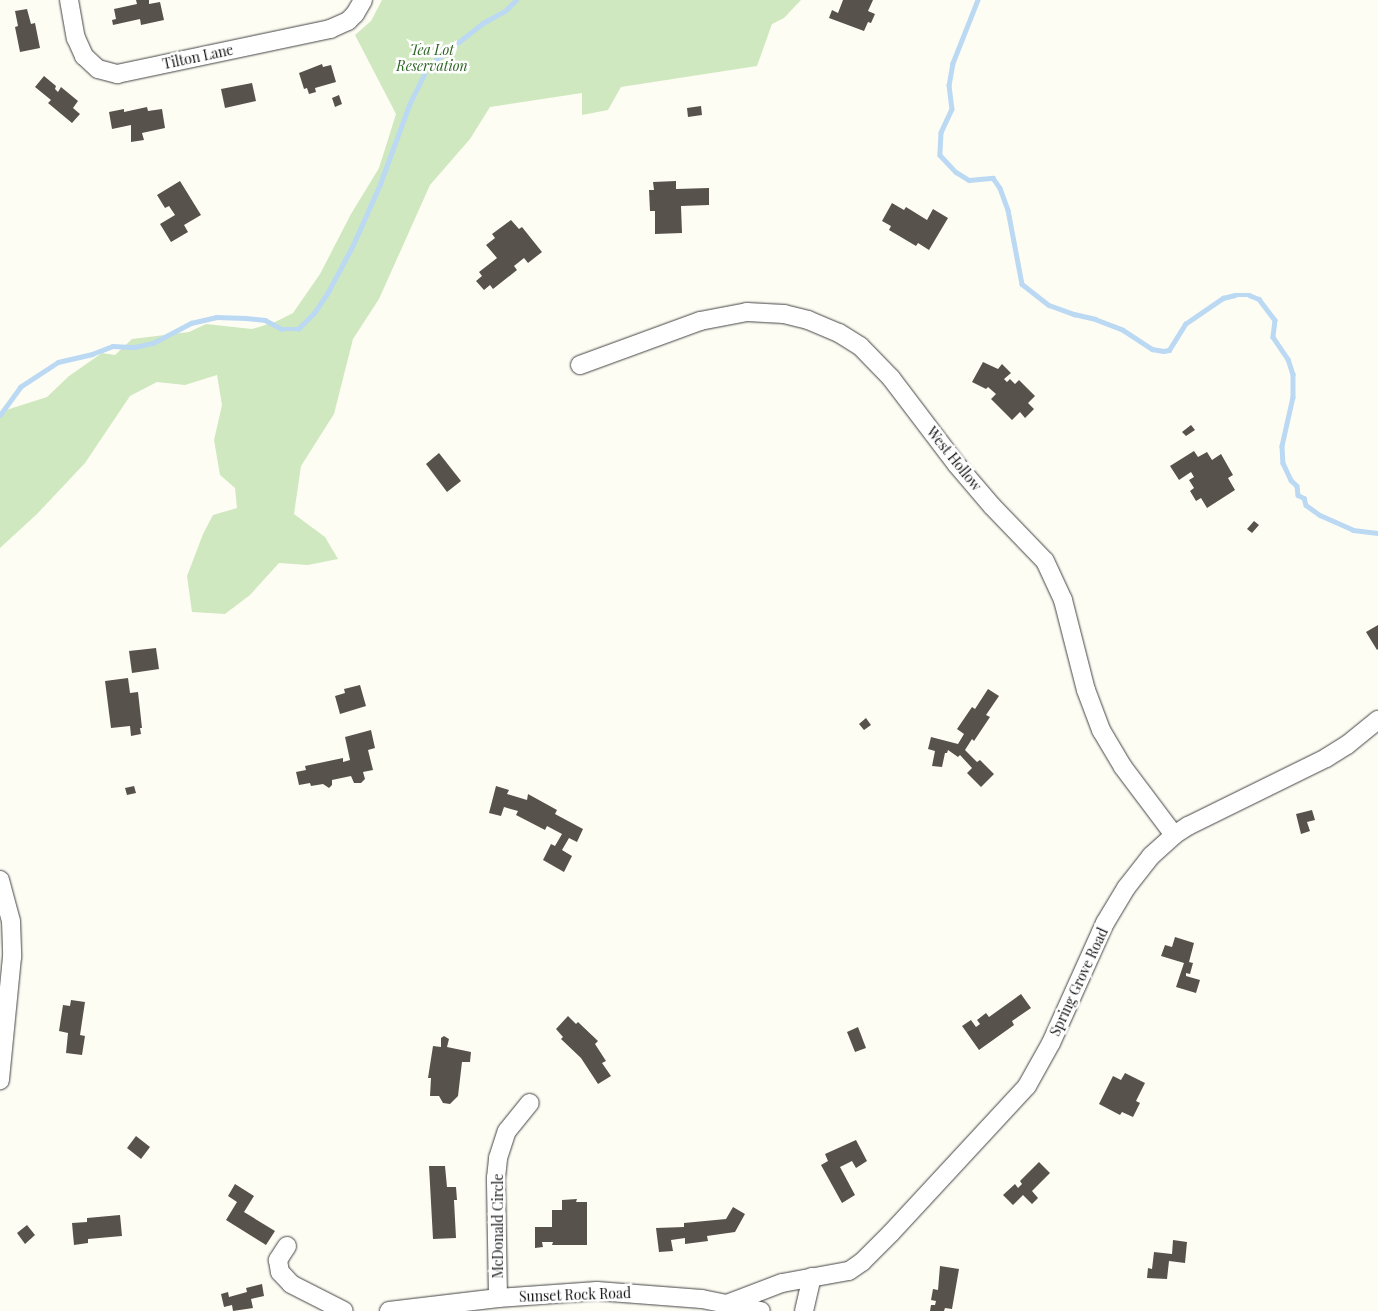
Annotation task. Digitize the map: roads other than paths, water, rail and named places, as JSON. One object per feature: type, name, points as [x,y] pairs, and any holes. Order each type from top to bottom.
[{"type":"street","name":"Tilton Lane","points":[[68,0],[76,38],[84,56],[98,69],[117,74],[330,28],[348,21],[363,0]]},
{"type":"street","name":"West Hollow","points":[[580,365],[700,321],[747,312],[784,314],[808,320],[830,328],[860,346],[891,378],[957,465],[992,506],[1044,561],[1063,600],[1088,695],[1101,730],[1123,766],[1174,835]]},
{"type":"street","name":"Spring Grove Road","points":[[727,1304],[782,1283],[849,1272],[862,1262],[1010,1106],[1039,1067],[1114,908],[1138,870],[1174,835],[1202,819],[1326,758],[1347,745],[1378,720]]},
{"type":"street","points":[[0,880],[11,920],[12,957],[0,1080]]},
{"type":"street","name":"McDonald Circle","points":[[498,1298],[496,1178],[498,1158],[507,1131],[530,1103]]},
{"type":"street","points":[[288,1246],[278,1260],[280,1272],[291,1284],[344,1311]]},
{"type":"street","points":[[804,1311],[812,1277]]},
{"type":"street","name":"Sunset Rock Road","points":[[389,1311],[498,1298],[597,1292],[689,1304],[727,1304],[761,1311]]},
{"type":"waterway","points":[[0,415],[20,387],[58,362],[92,354],[113,346],[135,347],[153,343],[191,323],[216,317],[246,318],[265,320],[282,329],[298,329],[314,313],[328,292],[353,245],[380,184],[409,105],[428,66],[483,23],[505,11],[516,0]]},
{"type":"waterway","points":[[978,0],[953,63],[949,85],[952,109],[941,133],[940,155],[956,172],[969,180],[993,178],[1000,188],[1008,210],[1022,284],[1049,305],[1123,330],[1152,349],[1163,351],[1169,350],[1185,324],[1223,298],[1235,295],[1249,295],[1259,299],[1275,320],[1273,337],[1288,359],[1293,374],[1293,397],[1282,446],[1283,463],[1291,480],[1297,486],[1298,495],[1304,498],[1306,505],[1320,515],[1353,530],[1378,533]]},
{"type":"park label","name":"Tea Lot Reservation","points":[[432,58]]}]
